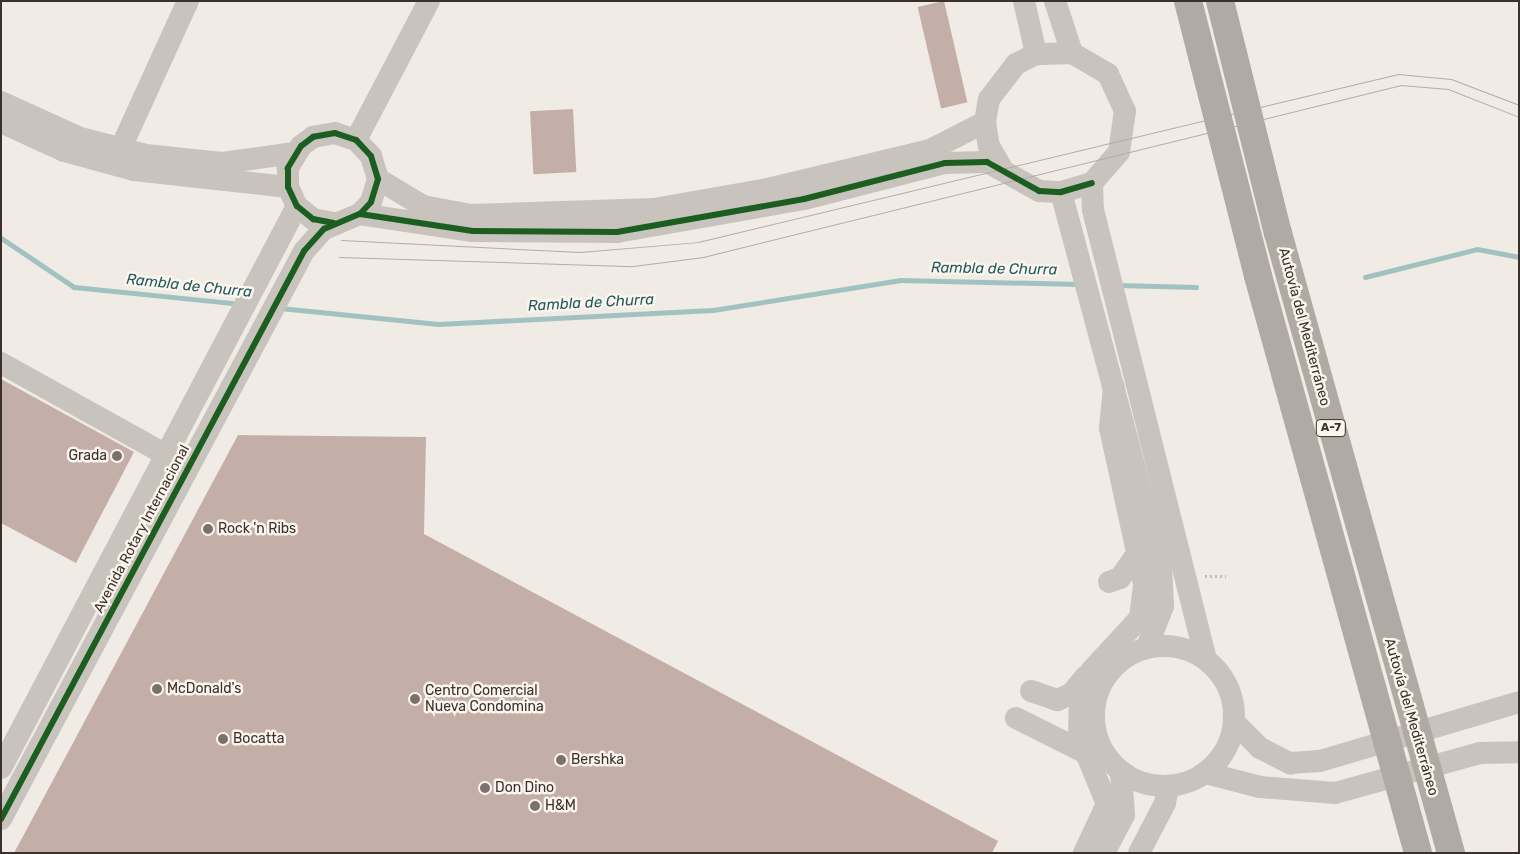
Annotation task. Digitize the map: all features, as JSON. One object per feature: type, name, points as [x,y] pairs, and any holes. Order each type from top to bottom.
[{"type":"highway","name":"A-7","points":[[1188,1],[1258,276],[1418,853]]},
{"type":"highway","name":"Autovía del Mediterráneo","points":[[1220,1],[1284,252],[1451,853]]},
{"type":"street","points":[[120,150],[188,1]]},
{"type":"street","points":[[356,140],[429,1]]},
{"type":"street","points":[[1024,1],[1036,54]]},
{"type":"street","points":[[1056,1],[1072,53]]},
{"type":"street","points":[[1072,53],[1108,74],[1126,111],[1120,152],[1092,182],[1061,192],[1039,191],[1018,182],[1001,167],[989,146],[985,122],[989,99],[1000,79],[1016,64],[1036,54],[1072,53]]},
{"type":"street","points":[[1,102],[56,129],[120,150],[222,163],[294,153],[314,137],[335,133],[356,140],[371,156],[378,179],[371,202],[360,214]]},
{"type":"street","points":[[1,122],[64,151],[128,169],[292,197],[313,219],[334,223],[360,214],[473,231],[617,232],[794,200],[946,163],[987,162],[1001,167]]},
{"type":"street","points":[[378,179],[423,206],[471,215],[654,209],[754,192],[930,150],[985,122]]},
{"type":"street","points":[[292,197],[294,153]]},
{"type":"street","points":[[1092,182],[1093,210],[1128,339],[1206,658],[1233,699],[1235,723],[1226,751],[1206,773],[1168,787],[1144,784],[1121,773],[1102,750],[1093,713],[1098,691],[1109,671],[1126,656],[1147,647],[1188,649],[1206,658]]},
{"type":"street","points":[[1061,192],[1103,340],[1161,566],[1163,606],[1147,647]]},
{"type":"street","name":"Avenida Rotary Internacional","points":[[1,768],[276,252],[292,197]]},
{"type":"street","name":"Avenida Rotary Internacional","points":[[1,819],[304,251],[334,223]]},
{"type":"street","points":[[1,362],[168,456]]},
{"type":"street","points":[[1031,691],[1057,700],[1071,694],[1140,618],[1144,584],[1110,428],[1114,387]]},
{"type":"street","points":[[202,393],[212,424]]},
{"type":"street","points":[[1109,582],[1120,578],[1137,554]]},
{"type":"street","points":[[1084,853],[1107,804],[1079,736],[1080,695],[1092,670]]},
{"type":"street","points":[[1235,723],[1260,748],[1290,763],[1357,751],[1479,717],[1519,702]]},
{"type":"street","points":[[1016,718],[1086,753]]},
{"type":"street","points":[[13,745],[24,757],[15,794]]},
{"type":"street","points":[[1206,773],[1260,788],[1335,793],[1480,753],[1519,752]]},
{"type":"street","points":[[1104,853],[1124,815],[1121,773]]},
{"type":"street","points":[[1139,853],[1165,803],[1168,787]]},
{"type":"building","points":[[944,1],[967,102],[941,108],[918,7]]},
{"type":"building","points":[[573,109],[576,172],[533,174],[530,111]]},
{"type":"building","points":[[1,379],[134,452],[76,563],[1,523]]},
{"type":"building","name":"Centro Comercial Nueva Condomina","points":[[238,435],[426,437],[424,534],[998,841],[992,853],[14,853]]},
{"type":"waterway","name":"Rambla de Churra","points":[[1,238],[74,287],[240,304]]},
{"type":"waterway","name":"Rambla de Churra","points":[[1365,277],[1477,249],[1519,257]]},
{"type":"waterway","name":"Rambla de Churra","points":[[280,308],[438,324],[713,310],[901,280],[1081,284]]},
{"type":"waterway","name":"Rambla de Churra","points":[[1117,285],[1196,287]]},
{"type":"tram line","points":[[341,240],[580,252],[698,242],[1398,74],[1451,79],[1519,105]]},
{"type":"tram line","points":[[339,257],[633,266],[703,257],[1401,85],[1448,89],[1519,117]]},
{"type":"cycle path","points":[[1,819],[304,251],[324,229],[360,214],[371,202],[378,179],[371,156],[356,140],[335,133],[313,137],[301,146],[288,168],[288,187],[297,206],[313,219],[334,223]]},
{"type":"cycle path","points":[[360,214],[473,231],[617,232],[804,199],[945,163],[987,162],[1039,191],[1061,192],[1092,183]]},
{"type":"place","name":"Grada","points":[[117,456]]},
{"type":"place","name":"Rock 'n Ribs","points":[[208,529]]},
{"type":"place","name":"McDonald's","points":[[157,689]]},
{"type":"place","name":"Centro Comercial Nueva Condomina","points":[[415,699]]},
{"type":"place","name":"Bocatta","points":[[223,739]]},
{"type":"place","name":"Bershka","points":[[561,760]]},
{"type":"place","name":"Don Dino","points":[[485,788]]},
{"type":"place","name":"H&M","points":[[535,806]]}]
